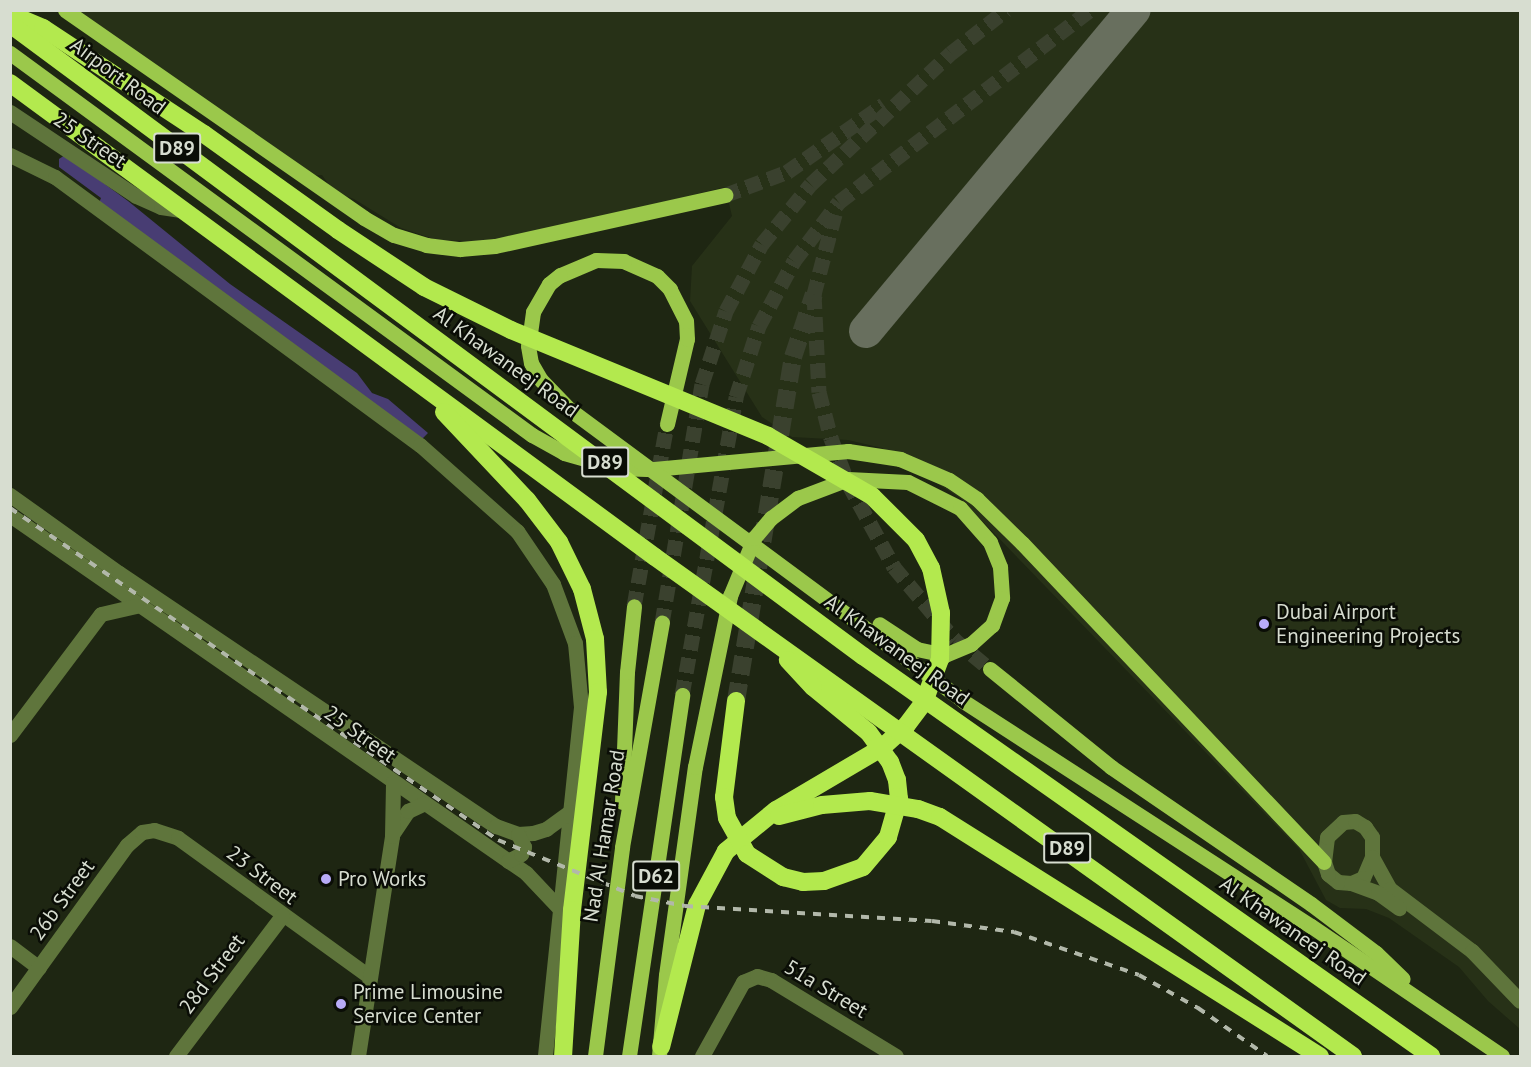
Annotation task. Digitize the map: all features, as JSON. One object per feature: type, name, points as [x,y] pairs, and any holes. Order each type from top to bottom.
[{"type":"highway","points":[[10,14],[43,28],[204,134],[370,252],[482,317],[792,449],[872,496],[916,540],[931,568],[942,613],[940,659],[924,702],[906,726],[877,751],[763,820],[737,839],[716,864],[694,914],[660,1052]]},
{"type":"highway","name":"Airport Road","points":[[10,24],[344,270]]},
{"type":"highway","name":"D89","points":[[10,83],[430,394],[1353,1056]]},
{"type":"highway","name":"Al Khawaneej Road","points":[[344,270],[863,656],[1431,1056]]},
{"type":"highway","points":[[430,394],[554,534],[582,589],[593,631],[598,692],[572,910],[563,1056]]},
{"type":"highway","points":[[735,701],[724,797],[735,838],[747,854],[783,877],[803,882],[824,882],[863,867],[888,837],[898,799],[897,780],[890,762],[868,732],[813,687],[777,644]]},
{"type":"highway","points":[[763,820],[846,802],[870,801],[918,809],[959,828],[1320,1056]]},
{"type":"main road","points":[[65,10],[364,218],[394,235],[426,245],[460,249],[495,246],[725,195]]},
{"type":"main road","points":[[10,53],[524,429],[564,453],[599,464],[635,469],[832,451],[882,455],[949,480],[976,499],[1022,543],[1324,862]]},
{"type":"main road","points":[[667,424],[687,339],[686,321],[670,289],[657,276],[624,261],[596,260],[560,275],[549,284],[532,312],[528,346],[531,363],[554,395],[963,701],[1421,999],[1502,1056]]},
{"type":"main road","points":[[660,1052],[681,863],[717,648],[740,566],[754,538],[788,504],[813,489],[848,479],[908,482],[946,499],[982,531],[1000,567],[1003,584],[999,612],[983,636],[958,652],[931,652],[904,642],[868,617],[849,614]]},
{"type":"main road","points":[[622,847],[623,737],[634,606]]},
{"type":"main road","name":"Nad Al Hamar Road","points":[[595,1056],[622,847],[662,623]]},
{"type":"main road","points":[[990,669],[1112,767],[1353,935],[1421,999]]},
{"type":"main road","name":"D62","points":[[629,1056],[682,695]]},
{"type":"street","name":"25 Street","points":[[10,112],[136,196],[160,207],[181,210]]},
{"type":"street","points":[[10,155],[55,177],[420,445],[517,531],[542,565],[566,613],[575,643],[581,707],[558,907],[545,1056]]},
{"type":"street","name":"25 Street","points":[[10,495],[402,766],[496,826],[518,834]]},
{"type":"street","name":"25 Street","points":[[10,515],[136,606],[526,873],[558,907]]},
{"type":"street","points":[[99,579],[101,614]]},
{"type":"street","points":[[10,735],[101,614],[136,606]]},
{"type":"street","points":[[358,1056],[392,836],[393,782]]},
{"type":"street","points":[[392,836],[408,811],[423,804]]},
{"type":"street","points":[[508,861],[521,854],[524,847],[518,834],[546,829],[569,812]]},
{"type":"street","points":[[1521,1001],[1472,951],[1399,898],[1383,880],[1372,857],[1369,831],[1360,823],[1348,821],[1334,827],[1327,837],[1324,862],[1333,878],[1378,893],[1457,949],[1521,1011]]},
{"type":"street","name":"23 Street","points":[[127,845],[142,832],[167,832],[370,977]]},
{"type":"street","name":"26b Street","points":[[10,1007],[127,845]]},
{"type":"street","points":[[1351,883],[1367,873],[1372,857]]},
{"type":"street","name":"28d Street","points":[[176,1056],[282,916]]},
{"type":"street","points":[[10,946],[39,968]]},
{"type":"street","name":"51a Street","points":[[702,1056],[740,987],[749,978],[764,976],[896,1056]]},
{"type":"shaded area","points":[[71,11],[1520,11],[1520,1029],[1488,1001],[1459,967],[1389,918],[1366,909],[1340,908],[1326,900],[1299,849],[960,498],[882,448],[848,440],[792,437],[762,417],[690,301],[692,266],[732,216],[725,187],[501,242],[437,240],[401,228],[354,199],[334,192],[322,175],[309,176]]},
{"type":"shaded area","points":[[65,155],[128,201],[230,284],[357,373],[372,393],[388,399],[428,433],[419,442],[99,203],[101,198],[59,167],[59,159]]},
{"type":"taxiway","points":[[866,331],[1133,10]]},
{"type":"tunnel","points":[[662,623],[702,384],[726,311],[762,244],[811,184],[951,53],[1006,10]]},
{"type":"tunnel","points":[[682,695],[736,397],[759,326],[794,261],[839,202],[1090,10]]},
{"type":"tunnel","points":[[725,195],[787,172],[884,104]]},
{"type":"tunnel","points":[[835,214],[814,294],[819,392],[831,438],[848,483],[894,567],[955,640],[990,669]]},
{"type":"tunnel","points":[[736,701],[793,357],[814,294]]},
{"type":"tunnel","points":[[634,606],[667,424]]},
{"type":"railway","points":[[10,508],[498,840],[635,896],[685,906],[932,921],[1014,932],[1139,975],[1198,1008],[1267,1056]]},
{"type":"place","name":"Dubai Airport Engineering Projects","points":[[1264,624]]},
{"type":"place","name":"Pro Works","points":[[326,879]]},
{"type":"place","name":"Prime Limousine Service Center","points":[[341,1004]]}]
